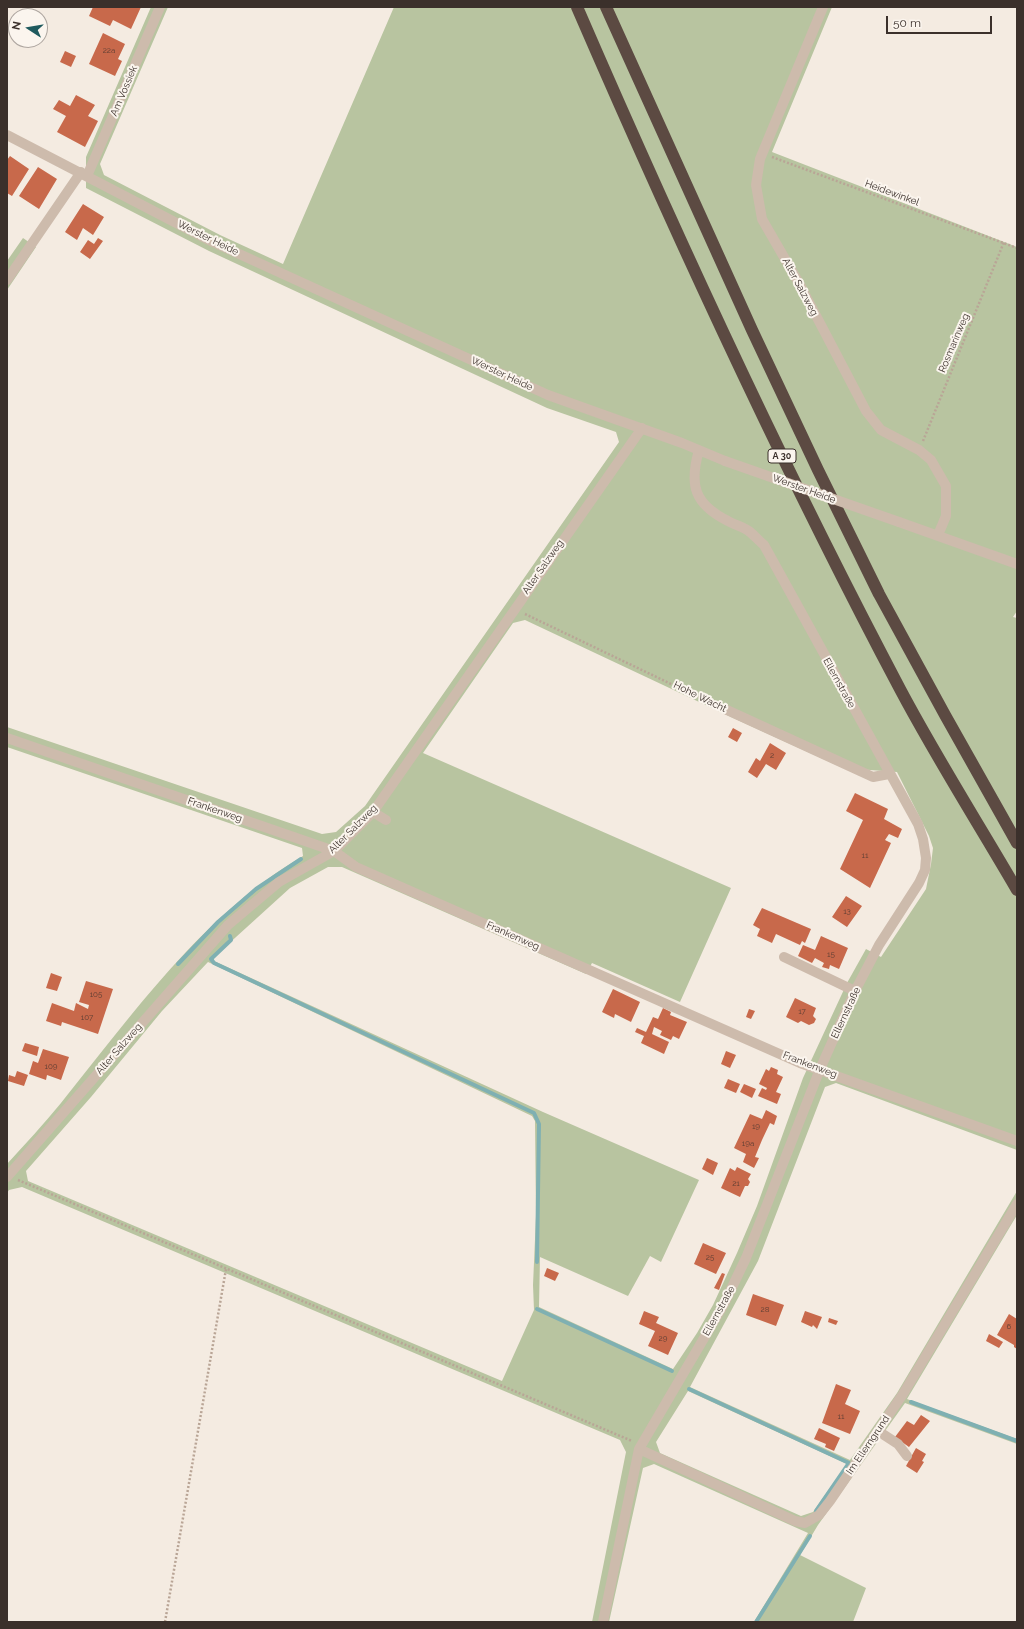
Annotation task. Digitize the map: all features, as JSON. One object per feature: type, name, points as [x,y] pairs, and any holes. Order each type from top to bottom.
[{"type":"highway","name":"A 30","points":[[578,7],[674,225],[781,455],[902,692],[1017,890]]},
{"type":"highway","name":"A 30","points":[[606,7],[749,323],[818,470],[883,601],[1017,843]]},
{"type":"street","name":"Am Vossiek","points":[[7,280],[84,174],[160,7]]},
{"type":"street","name":"Alter Salzweg","points":[[823,7],[762,153],[756,185],[762,219],[800,285],[866,411],[881,430],[919,450],[931,460],[946,486],[946,516],[938,535]]},
{"type":"street","name":"Werster Heide","points":[[7,135],[213,242],[534,388],[725,461],[1017,564]]},
{"type":"street","name":"Alter Salzweg","points":[[7,1177],[228,925],[279,882],[334,851],[373,812],[514,608],[642,428]]},
{"type":"street","name":"Ellernstraße","points":[[603,1622],[640,1447],[724,1304],[746,1258],[820,1069],[879,945],[919,883],[924,870],[925,848],[918,824],[889,774],[764,545],[750,532],[708,510],[697,493],[693,481],[695,464],[699,450]]},
{"type":"street","name":"Hohe Wacht","points":[[727,710],[873,777],[889,774]]},
{"type":"street","name":"Frankenweg","points":[[7,738],[334,851],[356,867],[800,1063],[1017,1141]]},
{"type":"street","points":[[373,812],[386,820]]},
{"type":"street","points":[[784,957],[856,991]]},
{"type":"street","name":"Im Ellerngrund","points":[[640,1447],[795,1521],[805,1523],[819,1515],[903,1394],[1017,1204]]},
{"type":"street","points":[[878,1431],[898,1444],[907,1456]]},
{"type":"path","name":"Heidewinkel","points":[[762,153],[1017,248]]},
{"type":"path","name":"Rosmarinweg","points":[[919,450],[1004,242]]},
{"type":"path","name":"Hohe Wacht","points":[[514,608],[727,710]]},
{"type":"path","points":[[7,1177],[226,1269],[640,1447]]},
{"type":"path","points":[[165,1622],[226,1269]]},
{"type":"green space","points":[[151,7],[168,7],[100,164],[104,175],[220,235],[283,264],[394,7],[832,7],[772,152],[1017,247],[1017,611],[1013,617],[1017,618],[1017,1150],[836,1083],[825,1087],[758,1261],[690,1387],[850,1460],[897,1393],[1017,1191],[1017,1215],[907,1399],[1017,1439],[1017,1444],[905,1403],[818,1525],[800,1555],[866,1588],[853,1622],[754,1622],[808,1533],[654,1464],[643,1468],[609,1622],[592,1622],[626,1452],[620,1440],[22,1187],[9,1190],[7,1193],[7,1164],[55,1111],[171,968],[233,907],[267,880],[303,856],[302,848],[7,747],[7,727],[322,834],[336,832],[365,806],[619,442],[616,432],[547,408],[209,251],[86,188],[86,157]],"holes":[[[525,620],[843,768],[897,772],[929,836],[933,848],[926,889],[881,957],[866,949],[847,983],[803,1078],[757,1206],[737,1253],[713,1305],[697,1333],[673,1369],[539,1307],[540,1257],[628,1296],[650,1256],[661,1262],[699,1180],[543,1112],[214,961],[214,957],[290,888],[328,867],[342,867],[586,974],[592,963],[680,1002],[731,888],[423,753],[513,623]],[[208,962],[532,1116],[535,1121],[536,1216],[533,1285],[534,1310],[502,1381],[28,1181],[26,1171],[91,1097],[162,1011]],[[688,1391],[847,1464],[813,1512],[801,1516],[660,1453],[656,1442]]]},
{"type":"green space","points":[[23,238],[36,247],[7,290],[7,261]]},
{"type":"building","points":[[93,7],[141,7],[131,29],[113,20],[110,26],[89,16]]},
{"type":"building","points":[[103,33],[125,44],[118,59],[122,61],[115,76],[89,64]]},
{"type":"building","points":[[65,51],[76,56],[71,67],[60,62]]},
{"type":"building","points":[[76,95],[95,105],[88,116],[98,121],[85,147],[57,132],[66,116],[53,109],[59,100],[70,106]]},
{"type":"building","points":[[10,156],[29,169],[12,196],[7,193],[7,160]]},
{"type":"building","points":[[38,167],[57,179],[39,209],[19,196]]},
{"type":"building","points":[[83,204],[104,217],[93,235],[83,228],[77,240],[65,232]]},
{"type":"building","points":[[98,238],[103,241],[90,259],[80,252],[88,240],[94,244]]},
{"type":"building","points":[[733,728],[742,733],[737,742],[728,737]]},
{"type":"building","points":[[770,743],[786,753],[776,770],[766,764],[757,778],[748,772],[756,758],[760,761]]},
{"type":"building","points":[[855,793],[888,809],[884,819],[902,829],[898,838],[889,834],[885,840],[891,843],[870,888],[840,869],[863,820],[846,811]]},
{"type":"building","points":[[846,896],[862,906],[847,927],[832,917]]},
{"type":"building","points":[[762,908],[811,929],[805,943],[802,941],[800,945],[776,934],[772,943],[757,936],[760,929],[753,925]]},
{"type":"building","points":[[821,936],[848,948],[839,969],[830,965],[829,969],[822,967],[824,963],[815,958],[812,963],[798,956],[803,945],[815,950]]},
{"type":"building","points":[[51,973],[62,977],[57,991],[46,988]]},
{"type":"building","points":[[86,981],[113,989],[98,1034],[62,1022],[61,1026],[46,1021],[52,1003],[74,1011],[76,1003],[88,1009],[89,1005],[79,1002]]},
{"type":"building","points":[[613,989],[640,1002],[631,1022],[615,1014],[614,1018],[602,1012]]},
{"type":"building","points":[[795,998],[816,1008],[813,1016],[816,1019],[814,1023],[809,1025],[801,1021],[798,1023],[786,1017]]},
{"type":"building","points":[[663,1008],[671,1012],[670,1015],[687,1022],[679,1039],[673,1036],[671,1040],[660,1035],[662,1031],[654,1027],[652,1034],[669,1042],[664,1054],[641,1043],[644,1036],[635,1032],[637,1028],[646,1032],[653,1017],[658,1019]]},
{"type":"building","points":[[749,1009],[755,1011],[751,1019],[746,1017]]},
{"type":"building","points":[[25,1043],[39,1047],[37,1056],[22,1051]]},
{"type":"building","points":[[43,1049],[69,1057],[61,1080],[47,1075],[46,1080],[29,1074],[33,1061],[38,1063]]},
{"type":"building","points":[[726,1051],[736,1055],[730,1068],[721,1064]]},
{"type":"building","points":[[771,1067],[778,1070],[777,1074],[783,1077],[776,1092],[781,1094],[777,1104],[758,1096],[762,1088],[766,1090],[767,1088],[759,1084],[766,1069],[769,1071]]},
{"type":"building","points":[[17,1071],[28,1075],[24,1086],[8,1081],[9,1075],[15,1077]]},
{"type":"building","points":[[728,1079],[740,1084],[736,1093],[724,1088]]},
{"type":"building","points":[[744,1084],[756,1089],[752,1098],[740,1092]]},
{"type":"building","points":[[766,1110],[777,1116],[774,1125],[770,1123],[762,1140],[755,1157],[759,1158],[754,1168],[743,1162],[746,1154],[734,1148],[750,1114],[762,1119]]},
{"type":"building","points":[[707,1158],[718,1163],[713,1175],[702,1169]]},
{"type":"building","points":[[737,1167],[751,1174],[748,1179],[750,1182],[748,1186],[745,1186],[740,1197],[721,1188],[730,1168],[735,1171]]},
{"type":"building","points":[[703,1243],[726,1253],[716,1274],[694,1264]]},
{"type":"building","points":[[547,1268],[559,1273],[555,1281],[544,1276]]},
{"type":"building","points":[[722,1273],[725,1274],[719,1290],[714,1288]]},
{"type":"building","points":[[753,1294],[784,1305],[776,1326],[746,1315]]},
{"type":"building","points":[[644,1311],[659,1317],[656,1323],[678,1333],[668,1355],[648,1346],[655,1331],[639,1324]]},
{"type":"building","points":[[805,1311],[822,1317],[817,1329],[813,1325],[812,1327],[801,1322]]},
{"type":"building","points":[[1009,1314],[1017,1319],[1017,1349],[1014,1345],[997,1335]]},
{"type":"building","points":[[829,1318],[838,1321],[836,1325],[828,1322]]},
{"type":"building","points":[[989,1334],[1003,1342],[999,1348],[986,1341]]},
{"type":"building","points":[[836,1384],[851,1390],[845,1404],[860,1411],[850,1434],[822,1423]]},
{"type":"building","points":[[921,1415],[930,1421],[909,1447],[895,1437],[907,1421],[914,1425]]},
{"type":"building","points":[[819,1428],[840,1438],[834,1451],[825,1447],[826,1444],[814,1439]]},
{"type":"building","points":[[916,1448],[926,1454],[922,1461],[924,1462],[917,1473],[906,1466]]},
{"type":"waterway","points":[[178,964],[218,922],[256,889],[301,859]]},
{"type":"waterway","points":[[230,936],[231,940],[211,959],[214,963],[534,1113],[539,1124],[537,1262]]},
{"type":"waterway","points":[[537,1309],[672,1371]]},
{"type":"waterway","points":[[689,1389],[849,1463],[816,1511]]},
{"type":"waterway","points":[[911,1402],[1017,1441]]},
{"type":"waterway","points":[[756,1622],[810,1536]]}]
